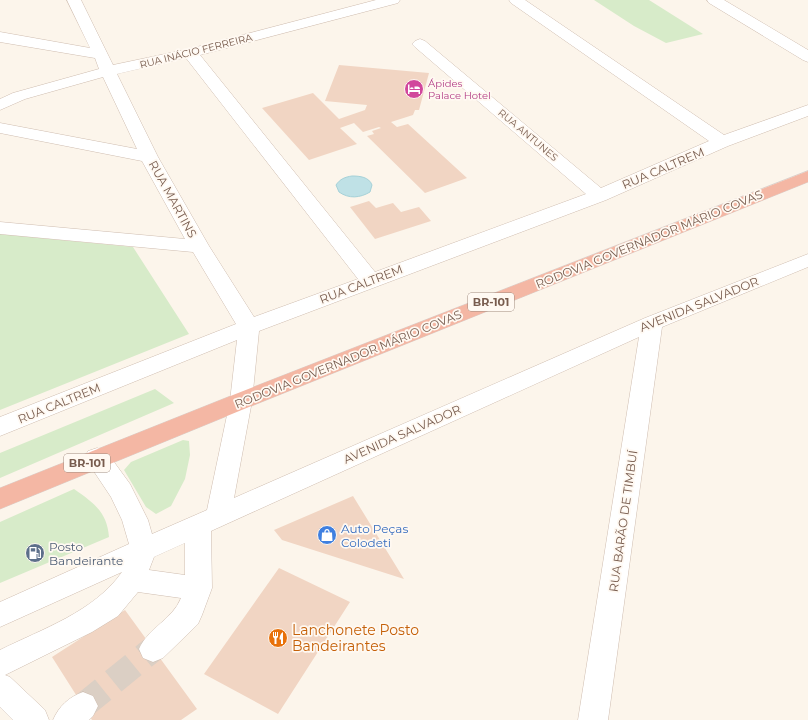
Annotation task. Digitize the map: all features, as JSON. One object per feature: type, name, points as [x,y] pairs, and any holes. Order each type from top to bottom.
[{"type":"highway","name":"RODOVIA GOVERNADOR MÁRIO COVAS","points":[[0,499],[97,458],[808,176]]},
{"type":"street","name":"RUA MARTINS","points":[[74,0],[149,157],[199,246],[249,327]]},
{"type":"street","name":"RUA INÁCIO FERREIRA","points":[[0,105],[19,96],[108,71],[190,53],[393,0]]},
{"type":"street","name":"RUA CALTREM","points":[[516,0],[722,142]]},
{"type":"street","points":[[714,0],[808,57]]},
{"type":"street","points":[[0,37],[101,54]]},
{"type":"street","name":"RUA ANTUNES","points":[[420,44],[599,196]]},
{"type":"street","points":[[190,53],[370,280]]},
{"type":"street","name":"RUA CALTREM","points":[[0,427],[370,280],[599,196],[722,142],[808,110]]},
{"type":"street","points":[[0,128],[149,157]]},
{"type":"street","points":[[0,228],[199,246]]},
{"type":"street","name":"AVENIDA SALVADOR","points":[[0,614],[652,323],[808,260]]},
{"type":"street","name":"RUA BARÃO DE TIMBUÍ","points":[[594,720],[652,323]]},
{"type":"street","points":[[153,649],[188,615],[199,588],[208,520],[241,401],[249,327]]},
{"type":"street","points":[[0,664],[82,623],[108,607],[132,580],[144,549],[135,520],[121,491],[97,458]]},
{"type":"street","points":[[132,580],[199,588]]},
{"type":"street","points":[[0,687],[34,720]]},
{"type":"green space","points":[[594,0],[649,0],[703,34],[666,43],[634,26]]},
{"type":"green space","points":[[0,234],[133,247],[189,334],[0,410]]},
{"type":"green space","points":[[155,389],[174,403],[0,478],[0,453]]},
{"type":"green space","points":[[183,440],[189,441],[190,455],[185,479],[171,506],[156,514],[146,507],[124,470],[131,462]]},
{"type":"green space","points":[[74,489],[88,499],[98,509],[106,521],[109,537],[0,583],[0,522]]},
{"type":"water","points":[[352,176],[369,180],[372,185],[370,192],[362,196],[351,197],[339,192],[336,185],[339,181]]},
{"type":"building","points":[[339,65],[429,73],[419,110],[415,110],[413,115],[391,122],[397,127],[408,124],[467,178],[425,193],[367,136],[374,134],[372,131],[381,128],[379,127],[363,132],[354,123],[340,128],[357,144],[309,160],[262,108],[313,93],[339,119],[365,110],[367,105],[325,101]]},
{"type":"building","points":[[369,201],[376,208],[393,203],[401,212],[419,207],[431,221],[375,239],[350,207]]},
{"type":"building","name":"Auto Peças Colodeti","points":[[353,496],[404,579],[282,540],[274,530]]},
{"type":"building","name":"Lanchonete Posto Bandeirantes","points":[[279,568],[350,602],[278,714],[204,674]]},
{"type":"building","points":[[125,610],[197,709],[181,720],[92,720],[52,657]]},
{"type":"tunnel","points":[[83,706],[153,649]]},
{"type":"place","name":"Ápides Palace Hotel","points":[[414,89]]},
{"type":"place","name":"Auto Peças Colodeti","points":[[327,535]]},
{"type":"place","name":"Posto Bandeirante","points":[[35,553]]},
{"type":"place","name":"Lanchonete Posto Bandeirantes","points":[[278,638]]}]
